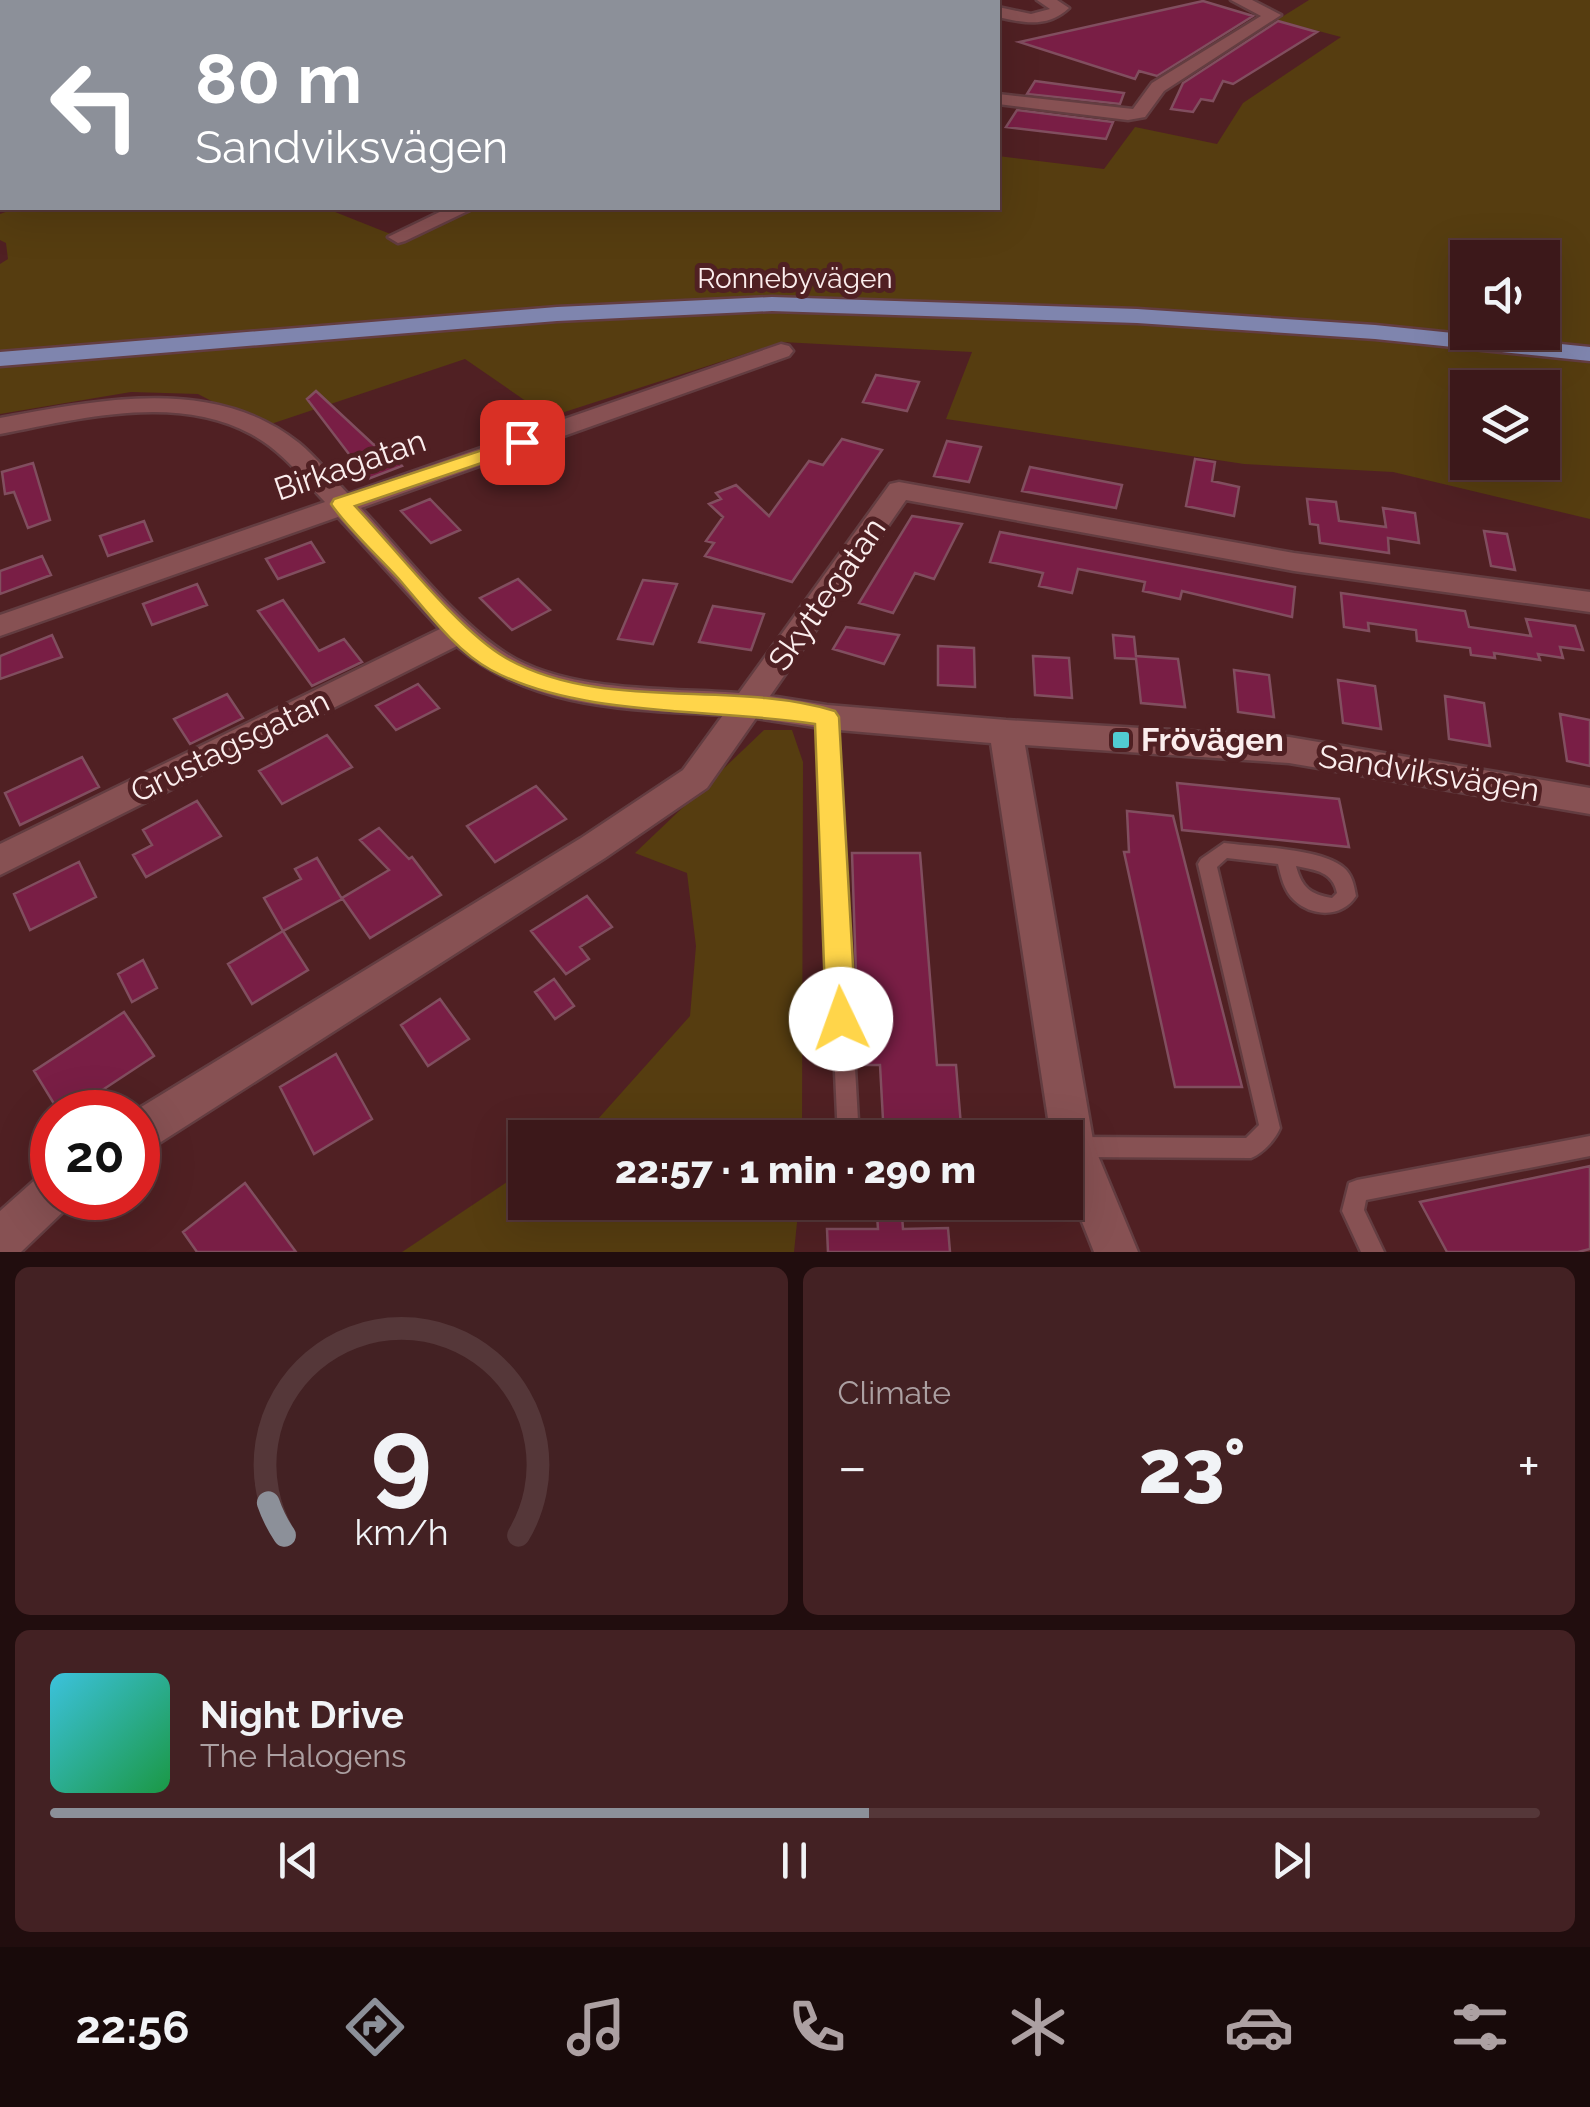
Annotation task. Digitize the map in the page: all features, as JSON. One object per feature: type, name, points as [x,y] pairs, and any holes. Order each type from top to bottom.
[{"type":"main road","name":"Ronnebyvägen","points":[[0,359],[557,314],[772,304],[1137,316],[1590,354]]},
{"type":"street","points":[[1000,12],[1039,20],[1061,8],[1045,0]]},
{"type":"street","points":[[1000,100],[1139,113],[1158,86],[1274,15],[1239,0]]},
{"type":"street","points":[[398,236],[459,210]]},
{"type":"street","name":"Birkagatan","points":[[0,626],[780,351]]},
{"type":"street","name":"Sandviksvägen","points":[[0,426],[170,404],[246,419],[270,431],[460,632],[497,663],[538,680],[603,696],[750,705],[826,717],[1006,732],[1289,750],[1590,801]]},
{"type":"street","name":"Skyttegatan","points":[[160,1118],[576,859],[695,780],[899,490],[1294,562],[1590,602]]},
{"type":"street","name":"Grustagsgatan","points":[[0,860],[460,632]]},
{"type":"street","points":[[1006,732],[1067,1120]]},
{"type":"street","points":[[1083,1183],[1116,1252]]},
{"type":"street","points":[[0,1241],[30,1214]]},
{"type":"lane","points":[[826,717],[849,1120]]},
{"type":"lane","points":[[1083,1163],[1252,1148],[1270,1128],[1208,864],[1224,850],[1286,859]]},
{"type":"lane","points":[[1373,1252],[1353,1210],[1357,1191],[1590,1146]]},
{"type":"shaded area","points":[[1309,0],[1590,0],[1590,519],[1393,472],[1244,464],[946,419],[972,352],[782,342],[549,417],[465,359],[262,427],[198,394],[131,392],[0,414],[0,264],[8,259],[6,243],[0,240],[0,214],[11,210],[330,210],[398,237],[459,210],[1000,210],[1000,156],[1104,169],[1135,127],[1217,144],[1243,103],[1341,37],[1277,20]]},
{"type":"shaded area","points":[[764,730],[792,730],[803,762],[802,1120],[597,1120],[690,1016],[696,946],[687,873],[635,853]]},
{"type":"shaded area","points":[[508,1181],[508,1220],[797,1220],[794,1252],[402,1252]]},
{"type":"building","points":[[1203,1],[1253,16],[1157,76],[1139,71],[1135,79],[1019,42]]},
{"type":"building","points":[[1278,21],[1317,32],[1233,84],[1223,81],[1213,101],[1201,99],[1193,112],[1171,109],[1183,83]]},
{"type":"building","points":[[1035,81],[1124,93],[1120,104],[1027,94]]},
{"type":"building","points":[[1017,110],[1113,122],[1106,139],[1006,127]]},
{"type":"building","points":[[876,375],[919,382],[907,411],[863,402]]},
{"type":"building","points":[[316,391],[374,445],[383,442],[402,466],[368,479],[307,399]]},
{"type":"building","points":[[842,439],[882,450],[792,582],[705,556],[714,543],[706,541],[723,517],[709,504],[721,499],[716,493],[736,485],[769,516],[809,461],[823,465]]},
{"type":"building","points":[[947,441],[981,447],[969,482],[934,476]]},
{"type":"building","points":[[1195,459],[1215,462],[1212,481],[1239,487],[1234,516],[1186,506]]},
{"type":"building","points":[[33,463],[50,520],[28,528],[14,492],[5,494],[2,472]]},
{"type":"building","points":[[1030,467],[1122,485],[1116,508],[1022,491]]},
{"type":"building","points":[[430,499],[460,530],[431,543],[401,511]]},
{"type":"building","points":[[1307,499],[1336,502],[1339,521],[1386,527],[1383,508],[1415,513],[1419,543],[1388,538],[1389,553],[1320,543],[1318,525],[1310,524]]},
{"type":"building","points":[[912,516],[962,524],[934,579],[915,573],[893,613],[859,603]]},
{"type":"building","points":[[144,521],[152,541],[108,556],[100,536]]},
{"type":"building","points":[[1484,531],[1507,534],[1515,570],[1491,566]]},
{"type":"building","points":[[1000,532],[1295,587],[1292,617],[1182,591],[1180,599],[1143,591],[1145,582],[1078,569],[1072,593],[1039,586],[1043,573],[990,562]]},
{"type":"building","points":[[311,542],[324,562],[278,579],[266,559]]},
{"type":"building","points":[[42,556],[51,575],[0,594],[0,571]]},
{"type":"building","points":[[518,579],[550,610],[512,630],[480,598]]},
{"type":"building","points":[[643,580],[677,584],[653,644],[618,639]]},
{"type":"building","points":[[197,584],[207,605],[152,625],[143,604]]},
{"type":"building","points":[[1341,593],[1465,611],[1469,627],[1531,636],[1526,619],[1575,626],[1583,650],[1560,647],[1563,658],[1538,654],[1540,660],[1494,653],[1495,658],[1471,655],[1470,648],[1417,641],[1416,630],[1368,623],[1369,631],[1344,627]]},
{"type":"building","points":[[283,600],[319,651],[344,639],[362,662],[312,686],[258,611]]},
{"type":"building","points":[[713,606],[764,614],[751,650],[699,642]]},
{"type":"building","points":[[846,627],[899,635],[884,664],[833,649]]},
{"type":"building","points":[[52,635],[62,657],[0,679],[0,656]]},
{"type":"building","points":[[1113,635],[1134,637],[1136,656],[1178,659],[1185,707],[1141,703],[1136,659],[1115,658]]},
{"type":"building","points":[[938,646],[974,648],[975,687],[938,685]]},
{"type":"building","points":[[1033,656],[1069,658],[1072,698],[1035,695]]},
{"type":"building","points":[[1234,670],[1269,675],[1274,717],[1238,712]]},
{"type":"building","points":[[1338,680],[1375,686],[1381,729],[1343,723]]},
{"type":"building","points":[[418,684],[439,708],[396,730],[376,706]]},
{"type":"building","points":[[227,694],[243,718],[190,744],[174,719]]},
{"type":"building","points":[[1445,696],[1484,703],[1490,746],[1449,739]]},
{"type":"building","points":[[1560,714],[1590,720],[1590,766],[1567,761]]},
{"type":"building","points":[[327,735],[352,767],[282,804],[259,771]]},
{"type":"building","points":[[82,757],[99,787],[20,825],[5,793]]},
{"type":"building","points":[[1177,783],[1339,799],[1349,847],[1182,830]]},
{"type":"building","points":[[536,786],[566,819],[495,862],[467,826]]},
{"type":"building","points":[[197,801],[221,836],[146,877],[133,855],[152,845],[143,830]]},
{"type":"building","points":[[1127,811],[1173,816],[1242,1087],[1175,1087],[1124,852],[1129,852]]},
{"type":"building","points":[[379,828],[409,859],[412,857],[441,895],[370,938],[342,898],[389,870],[360,840]]},
{"type":"building","points":[[852,853],[920,853],[937,1065],[956,1065],[961,1120],[883,1120],[880,1065],[859,1065]]},
{"type":"building","points":[[317,858],[342,899],[283,931],[264,898],[301,879],[295,869]]},
{"type":"building","points":[[79,862],[96,897],[30,930],[14,894]]},
{"type":"building","points":[[587,896],[612,927],[580,947],[589,959],[566,974],[531,931]]},
{"type":"building","points":[[283,931],[308,970],[252,1004],[228,964]]},
{"type":"building","points":[[143,960],[157,988],[132,1002],[118,974]]},
{"type":"building","points":[[554,979],[574,1006],[555,1019],[535,992]]},
{"type":"building","points":[[440,999],[469,1039],[428,1066],[401,1025]]},
{"type":"building","points":[[124,1012],[154,1056],[102,1090],[46,1090],[34,1071]]},
{"type":"building","points":[[336,1054],[372,1119],[314,1154],[280,1087]]},
{"type":"building","points":[[1590,1166],[1590,1249],[1578,1252],[1447,1252],[1420,1202]]},
{"type":"building","points":[[245,1183],[296,1252],[197,1252],[183,1232]]},
{"type":"building","points":[[877,1220],[902,1220],[903,1229],[948,1228],[950,1252],[828,1252],[827,1229],[878,1229]]},
{"type":"place","name":"Frövägen","points":[[1121,740]]},
{"type":"route","points":[[522,442],[342,504],[460,632],[497,663],[538,680],[603,696],[750,705],[826,717],[841,1019]]}]
